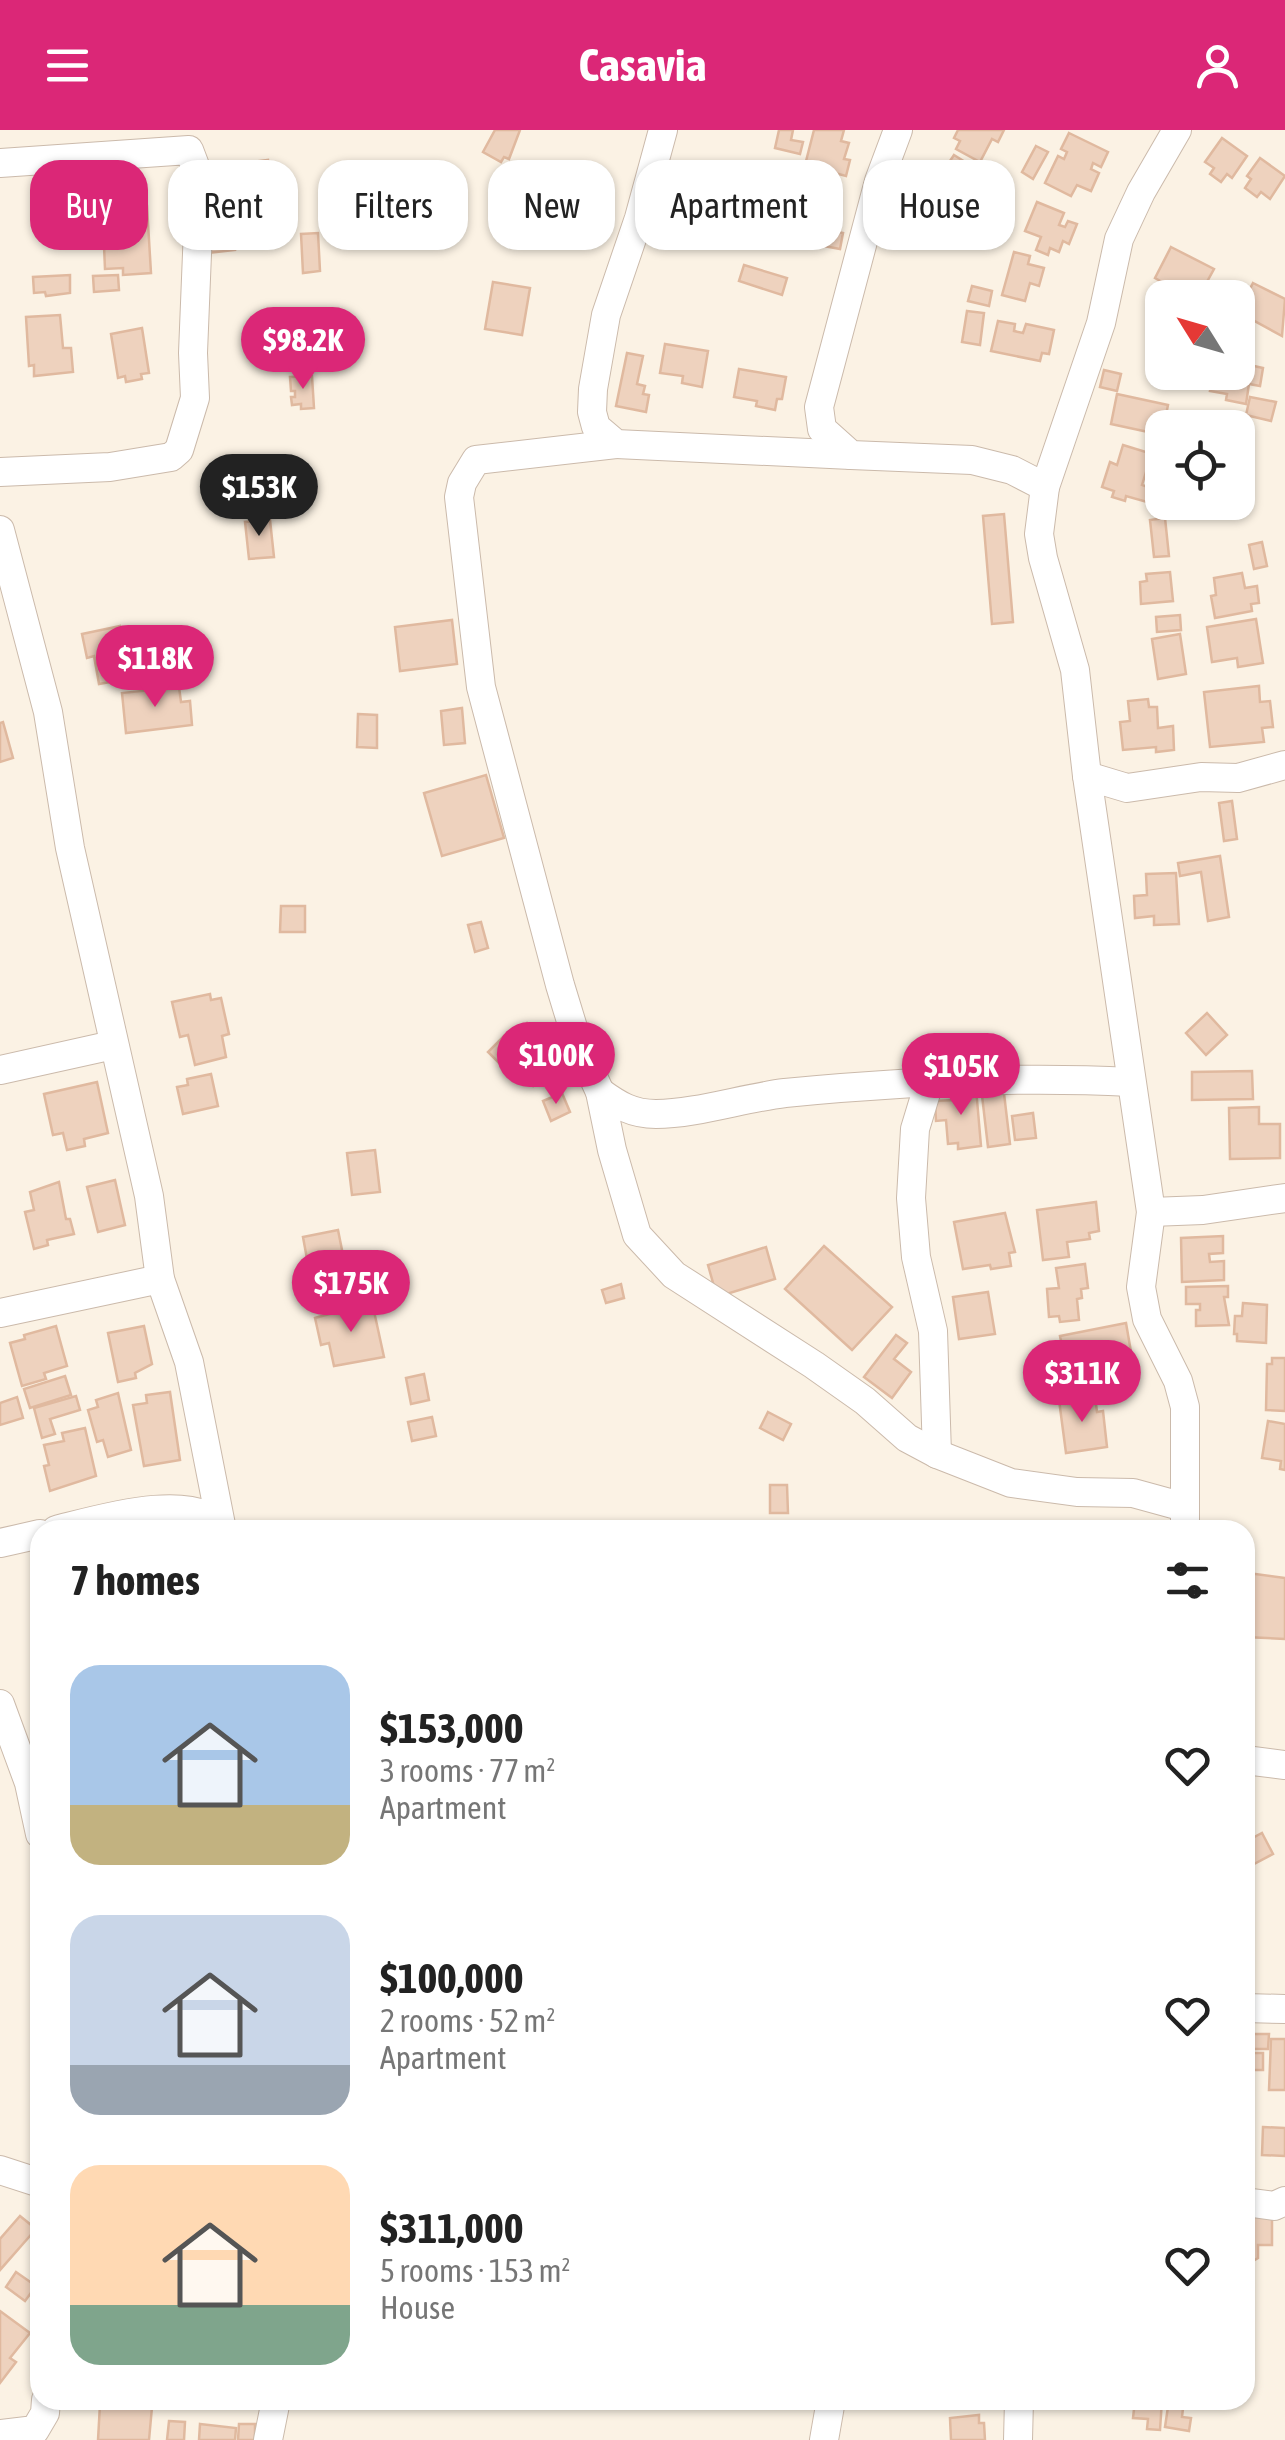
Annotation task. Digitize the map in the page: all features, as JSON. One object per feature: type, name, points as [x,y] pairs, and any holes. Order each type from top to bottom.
[{"type":"street","points":[[616,444],[596,427],[593,388],[606,315],[663,130]]},
{"type":"street","points":[[850,455],[822,430],[818,407],[879,180],[898,130]]},
{"type":"street","points":[[1045,487],[1012,470],[972,460],[616,444],[476,460],[462,483],[459,497],[481,687],[560,985],[578,1044],[600,1092],[612,1150],[637,1234],[674,1276],[814,1366],[865,1401],[907,1438],[937,1454],[1012,1483],[1077,1492],[1132,1493],[1185,1518],[1186,1406],[1147,1318],[1141,1286],[1151,1212],[1075,670],[1043,558],[1040,534],[1045,487],[1101,322],[1119,239],[1177,130]]},
{"type":"street","points":[[0,163],[189,140],[200,179],[195,398],[180,450],[171,457],[110,467],[0,472]]},
{"type":"street","points":[[0,530],[48,712],[66,826],[149,1196],[160,1278],[190,1362],[220,1520]]},
{"type":"street","points":[[1088,776],[1127,788],[1201,777],[1238,778],[1282,769]]},
{"type":"street","points":[[1094,820],[1127,788]]},
{"type":"street","points":[[0,1070],[113,1046]]},
{"type":"street","points":[[600,1092],[622,1108],[659,1114],[757,1096],[874,1084],[1063,1078],[1131,1082]]},
{"type":"street","points":[[929,1083],[915,1129],[911,1198],[916,1257],[932,1331],[937,1454]]},
{"type":"street","points":[[1151,1212],[1203,1210],[1285,1198]]},
{"type":"street","points":[[0,1314],[160,1278]]},
{"type":"street","points":[[103,1520],[154,1509],[191,1511],[213,1520]]},
{"type":"street","points":[[0,1543],[30,1536]]},
{"type":"street","points":[[0,1704],[30,1788]]},
{"type":"street","points":[[1255,1761],[1285,1765]]},
{"type":"street","points":[[1255,2008],[1285,2009]]},
{"type":"street","points":[[0,2170],[30,2180]]},
{"type":"street","points":[[1255,2203],[1281,2207]]},
{"type":"street","points":[[0,2434],[35,2430],[44,2410]]},
{"type":"street","points":[[268,2440],[274,2410]]},
{"type":"street","points":[[824,2440],[829,2410]]},
{"type":"street","points":[[1018,2440],[1019,2410]]},
{"type":"building","points":[[495,130],[520,130],[509,159],[497,160],[483,152]]},
{"type":"building","points":[[779,130],[793,130],[791,140],[803,142],[800,154],[775,148]]},
{"type":"building","points":[[814,130],[844,130],[841,141],[849,143],[844,159],[850,160],[846,176],[843,160],[806,160]]},
{"type":"building","points":[[958,130],[1004,130],[998,142],[992,139],[981,160],[956,149],[960,141],[954,138]]},
{"type":"building","points":[[1069,133],[1108,152],[1101,167],[1093,163],[1091,169],[1099,173],[1091,191],[1077,185],[1071,196],[1045,183],[1058,156],[1064,159],[1067,152],[1061,149]]},
{"type":"building","points":[[1222,138],[1247,156],[1232,178],[1227,174],[1221,182],[1210,174],[1214,168],[1205,162]]},
{"type":"building","points":[[1036,146],[1048,152],[1033,179],[1022,172]]},
{"type":"building","points":[[1260,158],[1285,176],[1270,199],[1261,192],[1257,197],[1245,188],[1251,179],[1247,176]]},
{"type":"building","points":[[1037,202],[1064,213],[1059,225],[1065,227],[1068,221],[1077,224],[1069,244],[1063,241],[1059,252],[1050,248],[1048,255],[1036,250],[1041,237],[1025,231]]},
{"type":"building","points":[[148,223],[151,273],[123,275],[123,268],[105,269],[104,250],[148,250]]},
{"type":"building","points":[[318,233],[320,271],[303,273],[301,234]]},
{"type":"building","points":[[1171,247],[1214,269],[1208,280],[1155,278]]},
{"type":"building","points":[[1014,252],[1030,256],[1028,264],[1044,268],[1039,286],[1030,283],[1025,301],[1002,295]]},
{"type":"building","points":[[744,265],[787,278],[782,295],[739,281]]},
{"type":"building","points":[[70,275],[70,293],[34,293],[33,277]]},
{"type":"building","points":[[118,275],[119,290],[94,292],[93,276]]},
{"type":"building","points":[[493,282],[530,288],[522,335],[485,329]]},
{"type":"building","points":[[1255,284],[1285,299],[1282,336],[1255,321]]},
{"type":"building","points":[[972,286],[992,291],[989,306],[968,301]]},
{"type":"building","points":[[967,311],[984,313],[980,345],[962,342]]},
{"type":"building","points":[[60,315],[63,348],[71,348],[73,372],[34,376],[34,365],[29,366],[26,317]]},
{"type":"building","points":[[998,321],[1015,324],[1014,331],[1023,333],[1026,324],[1054,330],[1049,354],[1042,353],[1040,361],[991,351]]},
{"type":"building","points":[[142,328],[149,373],[141,374],[142,379],[126,382],[125,376],[118,378],[111,334]]},
{"type":"building","points":[[665,344],[708,351],[702,387],[682,383],[683,376],[660,373]]},
{"type":"building","points":[[627,353],[643,356],[637,384],[645,386],[643,394],[649,395],[646,412],[616,406]]},
{"type":"building","points":[[1255,366],[1263,368],[1260,386],[1255,385]]},
{"type":"building","points":[[739,369],[786,377],[782,399],[777,399],[775,410],[756,406],[757,401],[734,397]]},
{"type":"building","points":[[1104,370],[1121,374],[1117,391],[1100,387]]},
{"type":"building","points":[[312,376],[314,408],[292,405],[295,391],[291,391],[290,377]]},
{"type":"building","points":[[1248,390],[1246,404],[1226,400],[1227,394],[1210,391]]},
{"type":"building","points":[[1117,394],[1168,405],[1167,410],[1145,410],[1145,431],[1111,424]]},
{"type":"building","points":[[1250,397],[1276,402],[1271,421],[1255,417],[1255,410],[1247,410]]},
{"type":"building","points":[[1123,445],[1145,452],[1145,501],[1112,497],[1114,491],[1102,487],[1110,462],[1117,465]]},
{"type":"building","points":[[1004,514],[1013,622],[992,624],[983,516]]},
{"type":"building","points":[[270,520],[274,557],[249,559],[245,522]]},
{"type":"building","points":[[1150,520],[1165,520],[1169,556],[1154,557]]},
{"type":"building","points":[[1262,542],[1267,566],[1254,569],[1249,545]]},
{"type":"building","points":[[1170,572],[1173,601],[1141,604],[1140,582],[1147,581],[1146,574]]},
{"type":"building","points":[[1242,573],[1245,588],[1257,586],[1259,603],[1251,604],[1252,611],[1215,618],[1211,596],[1216,595],[1214,578]]},
{"type":"building","points":[[1180,615],[1181,630],[1157,632],[1156,617]]},
{"type":"building","points":[[1256,619],[1263,663],[1238,667],[1237,658],[1212,662],[1207,627]]},
{"type":"building","points":[[452,620],[457,664],[400,671],[395,627]]},
{"type":"building","points":[[120,626],[124,648],[143,644],[149,675],[99,684],[94,656],[87,658],[82,634]]},
{"type":"building","points":[[1180,634],[1186,674],[1158,679],[1152,639]]},
{"type":"building","points":[[1259,686],[1260,702],[1270,701],[1273,727],[1262,728],[1264,742],[1210,747],[1204,692]]},
{"type":"building","points":[[179,687],[181,702],[190,701],[192,725],[126,733],[122,693]]},
{"type":"building","points":[[1148,699],[1149,707],[1157,707],[1158,728],[1173,726],[1174,750],[1123,750],[1120,722],[1130,721],[1128,701]]},
{"type":"building","points":[[462,708],[465,743],[444,745],[441,711]]},
{"type":"building","points":[[358,714],[377,715],[377,748],[357,747]]},
{"type":"building","points":[[3,722],[13,758],[0,762],[0,723]]},
{"type":"building","points":[[486,775],[504,838],[442,856],[424,793]]},
{"type":"building","points":[[1232,801],[1237,839],[1224,841],[1219,803]]},
{"type":"building","points":[[1220,856],[1229,917],[1208,921],[1201,872],[1180,876],[1178,863]]},
{"type":"building","points":[[1176,873],[1179,924],[1154,925],[1154,916],[1135,918],[1134,896],[1147,895],[1146,874]]},
{"type":"building","points":[[281,906],[305,906],[305,932],[280,932]]},
{"type":"building","points":[[481,922],[488,948],[475,952],[468,925]]},
{"type":"building","points":[[210,994],[211,1000],[221,998],[229,1034],[222,1036],[226,1057],[195,1065],[188,1035],[180,1037],[172,1002]]},
{"type":"building","points":[[1207,1013],[1227,1035],[1206,1055],[1186,1033]]},
{"type":"building","points":[[527,1023],[545,1043],[531,1054],[514,1035]]},
{"type":"building","points":[[504,1036],[525,1057],[509,1073],[488,1052]]},
{"type":"building","points":[[543,1052],[561,1069],[550,1081],[543,1074],[533,1086],[521,1075]]},
{"type":"building","points":[[1252,1071],[1253,1099],[1192,1100],[1192,1072]]},
{"type":"building","points":[[211,1074],[218,1106],[183,1114],[177,1087],[188,1085],[187,1079]]},
{"type":"building","points":[[97,1082],[108,1133],[84,1139],[85,1146],[67,1150],[63,1133],[53,1135],[44,1094]]},
{"type":"building","points":[[1003,1085],[1010,1144],[988,1147],[981,1087]]},
{"type":"building","points":[[976,1088],[981,1146],[958,1149],[958,1143],[948,1144],[946,1120],[936,1121],[935,1101],[955,1100],[954,1090]]},
{"type":"building","points":[[562,1093],[570,1112],[551,1121],[543,1101]]},
{"type":"building","points":[[1259,1107],[1259,1124],[1280,1124],[1280,1158],[1230,1159],[1229,1108]]},
{"type":"building","points":[[1033,1113],[1036,1138],[1015,1140],[1012,1116]]},
{"type":"building","points":[[375,1150],[380,1192],[352,1195],[347,1153]]},
{"type":"building","points":[[115,1180],[125,1225],[98,1232],[87,1187]]},
{"type":"building","points":[[59,1182],[66,1219],[70,1219],[74,1234],[47,1240],[48,1245],[34,1249],[25,1212],[34,1210],[30,1192]]},
{"type":"building","points":[[1096,1202],[1099,1231],[1089,1233],[1090,1239],[1067,1242],[1069,1257],[1043,1260],[1037,1210]]},
{"type":"building","points":[[1005,1213],[1015,1252],[1009,1253],[1011,1266],[963,1269],[954,1222]]},
{"type":"building","points":[[338,1230],[349,1285],[313,1292],[303,1237]]},
{"type":"building","points":[[1223,1236],[1223,1253],[1209,1254],[1210,1262],[1224,1261],[1224,1280],[1182,1282],[1181,1238]]},
{"type":"building","points":[[824,1246],[892,1307],[852,1350],[785,1289]]},
{"type":"building","points":[[766,1247],[775,1279],[717,1297],[708,1265]]},
{"type":"building","points":[[1085,1264],[1088,1288],[1081,1289],[1082,1298],[1077,1299],[1079,1320],[1060,1322],[1059,1316],[1049,1317],[1047,1289],[1059,1288],[1056,1268]]},
{"type":"building","points":[[621,1284],[624,1298],[606,1303],[602,1290]]},
{"type":"building","points":[[1228,1286],[1228,1297],[1224,1297],[1229,1325],[1196,1326],[1200,1304],[1186,1304],[1186,1287]]},
{"type":"building","points":[[988,1292],[995,1334],[959,1339],[953,1297]]},
{"type":"building","points":[[372,1302],[384,1357],[334,1366],[329,1343],[321,1345],[315,1318]]},
{"type":"building","points":[[1243,1303],[1267,1305],[1266,1343],[1237,1341],[1235,1316],[1242,1316]]},
{"type":"building","points":[[1126,1323],[1134,1369],[1116,1372],[1114,1362],[1067,1371],[1060,1336]]},
{"type":"building","points":[[56,1326],[67,1366],[44,1373],[46,1379],[22,1386],[10,1343]]},
{"type":"building","points":[[144,1326],[152,1364],[135,1373],[136,1378],[118,1382],[108,1333]]},
{"type":"building","points":[[896,1335],[907,1343],[894,1359],[911,1372],[892,1398],[864,1377]]},
{"type":"building","points":[[1272,1358],[1285,1358],[1285,1411],[1266,1410],[1267,1364],[1272,1364]]},
{"type":"building","points":[[424,1374],[429,1400],[411,1404],[406,1378]]},
{"type":"building","points":[[65,1376],[71,1395],[30,1408],[24,1389]]},
{"type":"building","points":[[170,1392],[180,1460],[144,1466],[133,1405],[147,1403],[146,1395]]},
{"type":"building","points":[[118,1393],[131,1450],[108,1457],[103,1440],[97,1442],[88,1410],[98,1407],[96,1400]]},
{"type":"building","points":[[76,1396],[80,1410],[50,1419],[55,1434],[42,1438],[34,1408]]},
{"type":"building","points":[[1095,1396],[1097,1412],[1103,1411],[1107,1447],[1066,1453],[1059,1400]]},
{"type":"building","points":[[17,1397],[23,1418],[0,1425],[0,1403]]},
{"type":"building","points":[[768,1412],[791,1424],[783,1440],[760,1428]]},
{"type":"building","points":[[432,1417],[436,1436],[412,1441],[408,1422]]},
{"type":"building","points":[[1268,1421],[1285,1424],[1285,1470],[1280,1469],[1281,1461],[1262,1458]]},
{"type":"building","points":[[85,1428],[96,1476],[50,1491],[44,1445],[64,1441],[62,1433]]},
{"type":"building","points":[[770,1485],[787,1485],[788,1513],[770,1513]]},
{"type":"building","points":[[1255,1574],[1285,1578],[1285,1639],[1255,1638]]},
{"type":"building","points":[[1262,1833],[1273,1854],[1255,1863],[1255,1837]]},
{"type":"building","points":[[1255,2034],[1269,2034],[1268,2049],[1255,2049]]},
{"type":"building","points":[[1271,2039],[1285,2039],[1285,2090],[1269,2090]]},
{"type":"building","points":[[1255,2053],[1263,2053],[1263,2070],[1255,2070]]},
{"type":"building","points":[[1263,2127],[1285,2128],[1285,2156],[1262,2155]]},
{"type":"building","points":[[20,2216],[30,2224],[30,2236],[0,2270],[0,2239]]},
{"type":"building","points":[[1255,2216],[1272,2217],[1272,2245],[1258,2245],[1255,2260]]},
{"type":"building","points":[[16,2272],[30,2282],[30,2294],[25,2301],[6,2287]]},
{"type":"building","points":[[0,2311],[30,2333],[10,2358],[16,2362],[0,2383]]},
{"type":"building","points":[[100,2410],[152,2410],[149,2440],[98,2440]]},
{"type":"building","points":[[1134,2410],[1161,2410],[1160,2430],[1147,2429],[1148,2419],[1133,2418]]},
{"type":"building","points":[[1168,2410],[1183,2410],[1182,2417],[1191,2418],[1189,2431],[1165,2427]]},
{"type":"building","points":[[979,2415],[985,2440],[951,2440],[950,2418]]},
{"type":"building","points":[[169,2421],[185,2422],[184,2440],[167,2440]]},
{"type":"building","points":[[200,2424],[236,2428],[235,2440],[199,2440]]},
{"type":"building","points":[[239,2424],[255,2424],[255,2440],[238,2440]]}]
